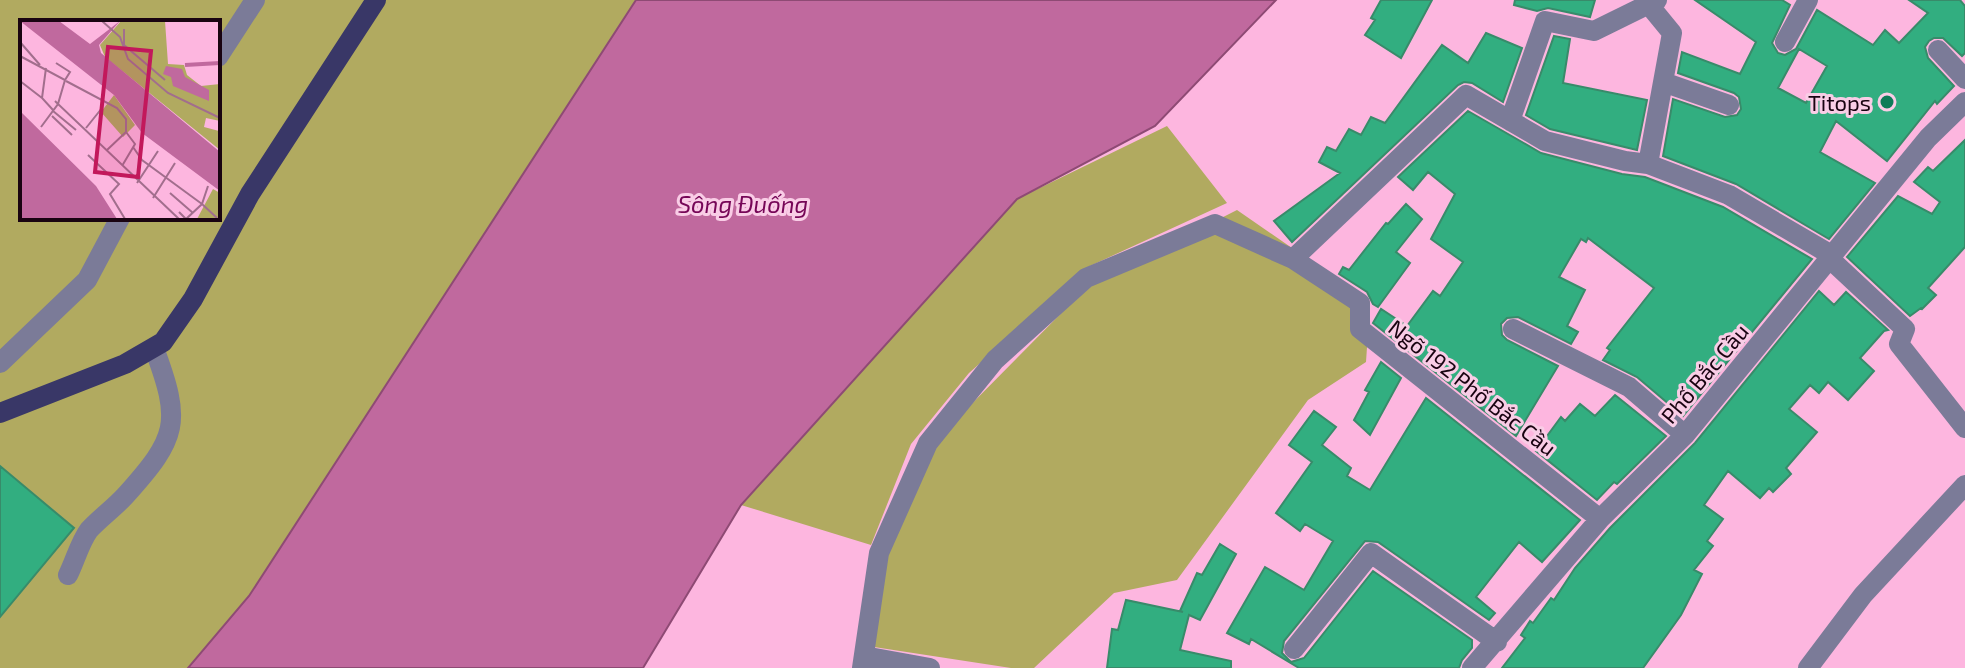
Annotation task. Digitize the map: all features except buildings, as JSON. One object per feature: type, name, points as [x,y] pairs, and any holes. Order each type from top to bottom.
[{"type":"main road","points":[[0,413],[125,364],[163,342],[193,299],[250,194],[376,0]]},
{"type":"street","points":[[220,54],[255,0]]},
{"type":"street","points":[[1785,42],[1808,0]]},
{"type":"street","points":[[1510,121],[1545,21],[1594,31],[1653,3],[1672,33],[1648,164]]},
{"type":"street","points":[[1938,50],[1965,79]]},
{"type":"street","points":[[1663,82],[1729,105]]},
{"type":"street","points":[[930,668],[863,662],[879,553],[928,443],[995,360],[1086,278],[1215,224],[1293,259],[1466,95],[1545,141],[1648,164],[1729,195],[1831,258],[1905,329],[1899,344],[1965,428]]},
{"type":"street","name":"Phố Bắc Cầu","points":[[1472,668],[1600,519],[1685,435],[1928,138],[1965,102]]},
{"type":"street","points":[[0,363],[87,280],[119,220]]},
{"type":"street","name":"Ngõ 192 Phố Bắc Cầu","points":[[1293,259],[1360,303],[1360,329],[1600,519]]},
{"type":"street","points":[[1513,329],[1629,387],[1685,435]]},
{"type":"street","points":[[68,575],[87,532],[125,496],[168,442],[172,407],[154,348]]},
{"type":"street","points":[[1808,668],[1863,595],[1965,485]]},
{"type":"street","points":[[1294,649],[1371,553],[1497,642]]},
{"type":"shaded area","points":[[0,0],[636,0],[249,596],[188,668],[0,668]]},
{"type":"shaded area","points":[[1167,126],[1227,203],[1090,266],[969,373],[911,444],[871,545],[741,505],[1017,199]]},
{"type":"shaded area","points":[[1237,210],[1370,302],[1366,362],[1308,400],[1177,580],[1114,593],[1034,668],[1011,668],[874,647],[884,557],[933,443],[1089,285]]},
{"type":"water","name":"Sông Đuống","points":[[636,0],[1276,0],[1155,126],[1017,199],[741,505],[643,668],[188,668],[249,596]]},
{"type":"place","name":"Titops","points":[[1887,102]]}]
